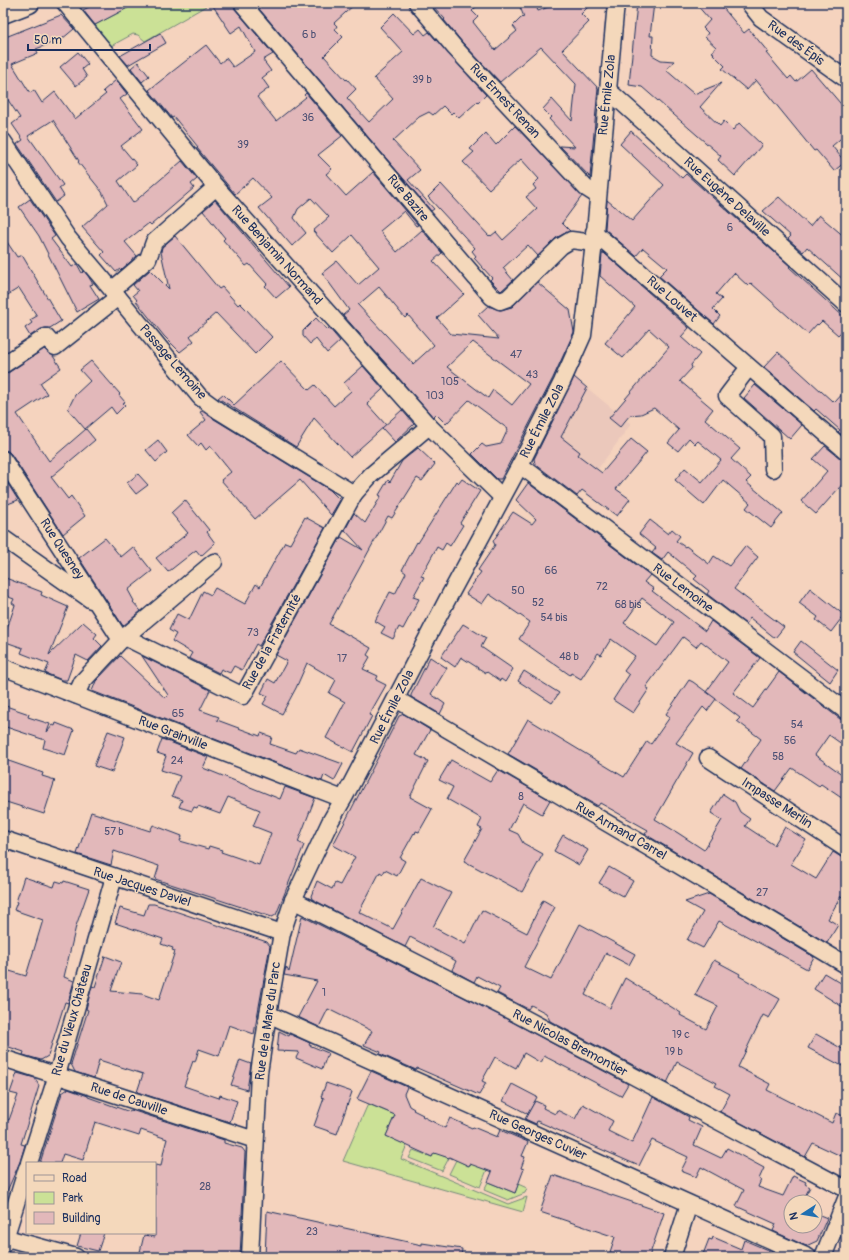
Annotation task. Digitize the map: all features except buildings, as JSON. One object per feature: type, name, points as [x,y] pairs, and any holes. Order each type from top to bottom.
[{"type":"street","points":[[3,13],[28,3]]},
{"type":"street","name":"Rue Benjamin Normand","points":[[65,3],[216,187],[429,426],[502,497]]},
{"type":"street","name":"Rue Bazire","points":[[242,3],[492,297],[500,301],[508,298],[561,246],[571,240],[594,237]]},
{"type":"street","name":"Rue Ernest Renan","points":[[416,3],[455,48],[586,188],[597,195]]},
{"type":"street","name":"Rue Émile Zola","points":[[343,800],[447,600],[520,465],[584,335],[616,3]]},
{"type":"street","name":"Rue des Épis","points":[[749,3],[761,18],[846,80]]},
{"type":"street","name":"Rue Eugène Delaville","points":[[608,90],[846,304]]},
{"type":"street","name":"Passage Lemoine","points":[[3,141],[68,238],[200,397],[219,411],[354,494]]},
{"type":"street","points":[[3,365],[46,337],[55,347],[115,294],[148,259],[154,242],[216,187]]},
{"type":"street","name":"Rue Louvet","points":[[594,237],[749,367],[846,452]]},
{"type":"street","points":[[749,367],[726,396],[772,436],[773,468]]},
{"type":"street","points":[[354,494],[371,475],[429,426]]},
{"type":"street","name":"Rue Quesney","points":[[3,458],[97,604],[123,639]]},
{"type":"street","name":"Rue Lemoine","points":[[520,465],[846,711]]},
{"type":"street","name":"Rue de la Fraternité","points":[[123,639],[243,696],[354,494]]},
{"type":"street","points":[[3,538],[97,604]]},
{"type":"street","points":[[76,695],[82,682],[123,639],[214,562]]},
{"type":"street","name":"Rue Grainville","points":[[3,667],[343,800]]},
{"type":"street","name":"Rue Armand Carrel","points":[[396,699],[659,853],[846,965]]},
{"type":"street","name":"Impasse Merlin","points":[[708,758],[846,849]]},
{"type":"street","name":"Rue de la Mare du Parc","points":[[250,1257],[259,1073],[282,933],[293,900],[330,822],[343,800]]},
{"type":"street","name":"Rue Jacques Daviel","points":[[3,840],[282,933]]},
{"type":"street","name":"Rue du Vieux Château","points":[[29,1162],[57,1075],[114,877]]},
{"type":"street","name":"Rue Nicolas Bremontier","points":[[293,900],[509,1010],[846,1190]]},
{"type":"street","name":"Rue Georges Cuvier","points":[[268,1014],[808,1257]]},
{"type":"street","name":"Rue de Cauville","points":[[3,1058],[255,1140]]},
{"type":"street","points":[[26,1171],[4,1240],[76,1257]]},
{"type":"street","points":[[824,1257],[846,1200]]},
{"type":"street","points":[[672,1257],[690,1204]]},
{"type":"shaded area","points":[[575,378],[631,424],[578,496],[535,464],[533,458],[549,427],[554,432]]},
{"type":"green space","points":[[137,3],[191,3],[206,6],[145,41],[138,35],[133,34],[111,46],[95,25]]},
{"type":"green space","points":[[368,1104],[395,1115],[386,1136],[407,1145],[401,1159],[508,1204],[527,1197],[523,1212],[343,1161]]},
{"type":"green space","points":[[436,1149],[444,1153],[443,1156],[449,1158],[442,1171],[409,1158],[413,1150],[432,1157]]},
{"type":"green space","points":[[457,1158],[459,1161],[468,1166],[470,1163],[487,1170],[480,1187],[449,1174]]},
{"type":"green space","points":[[488,1182],[515,1193],[518,1184],[527,1188],[525,1193],[508,1200],[484,1190]]}]
